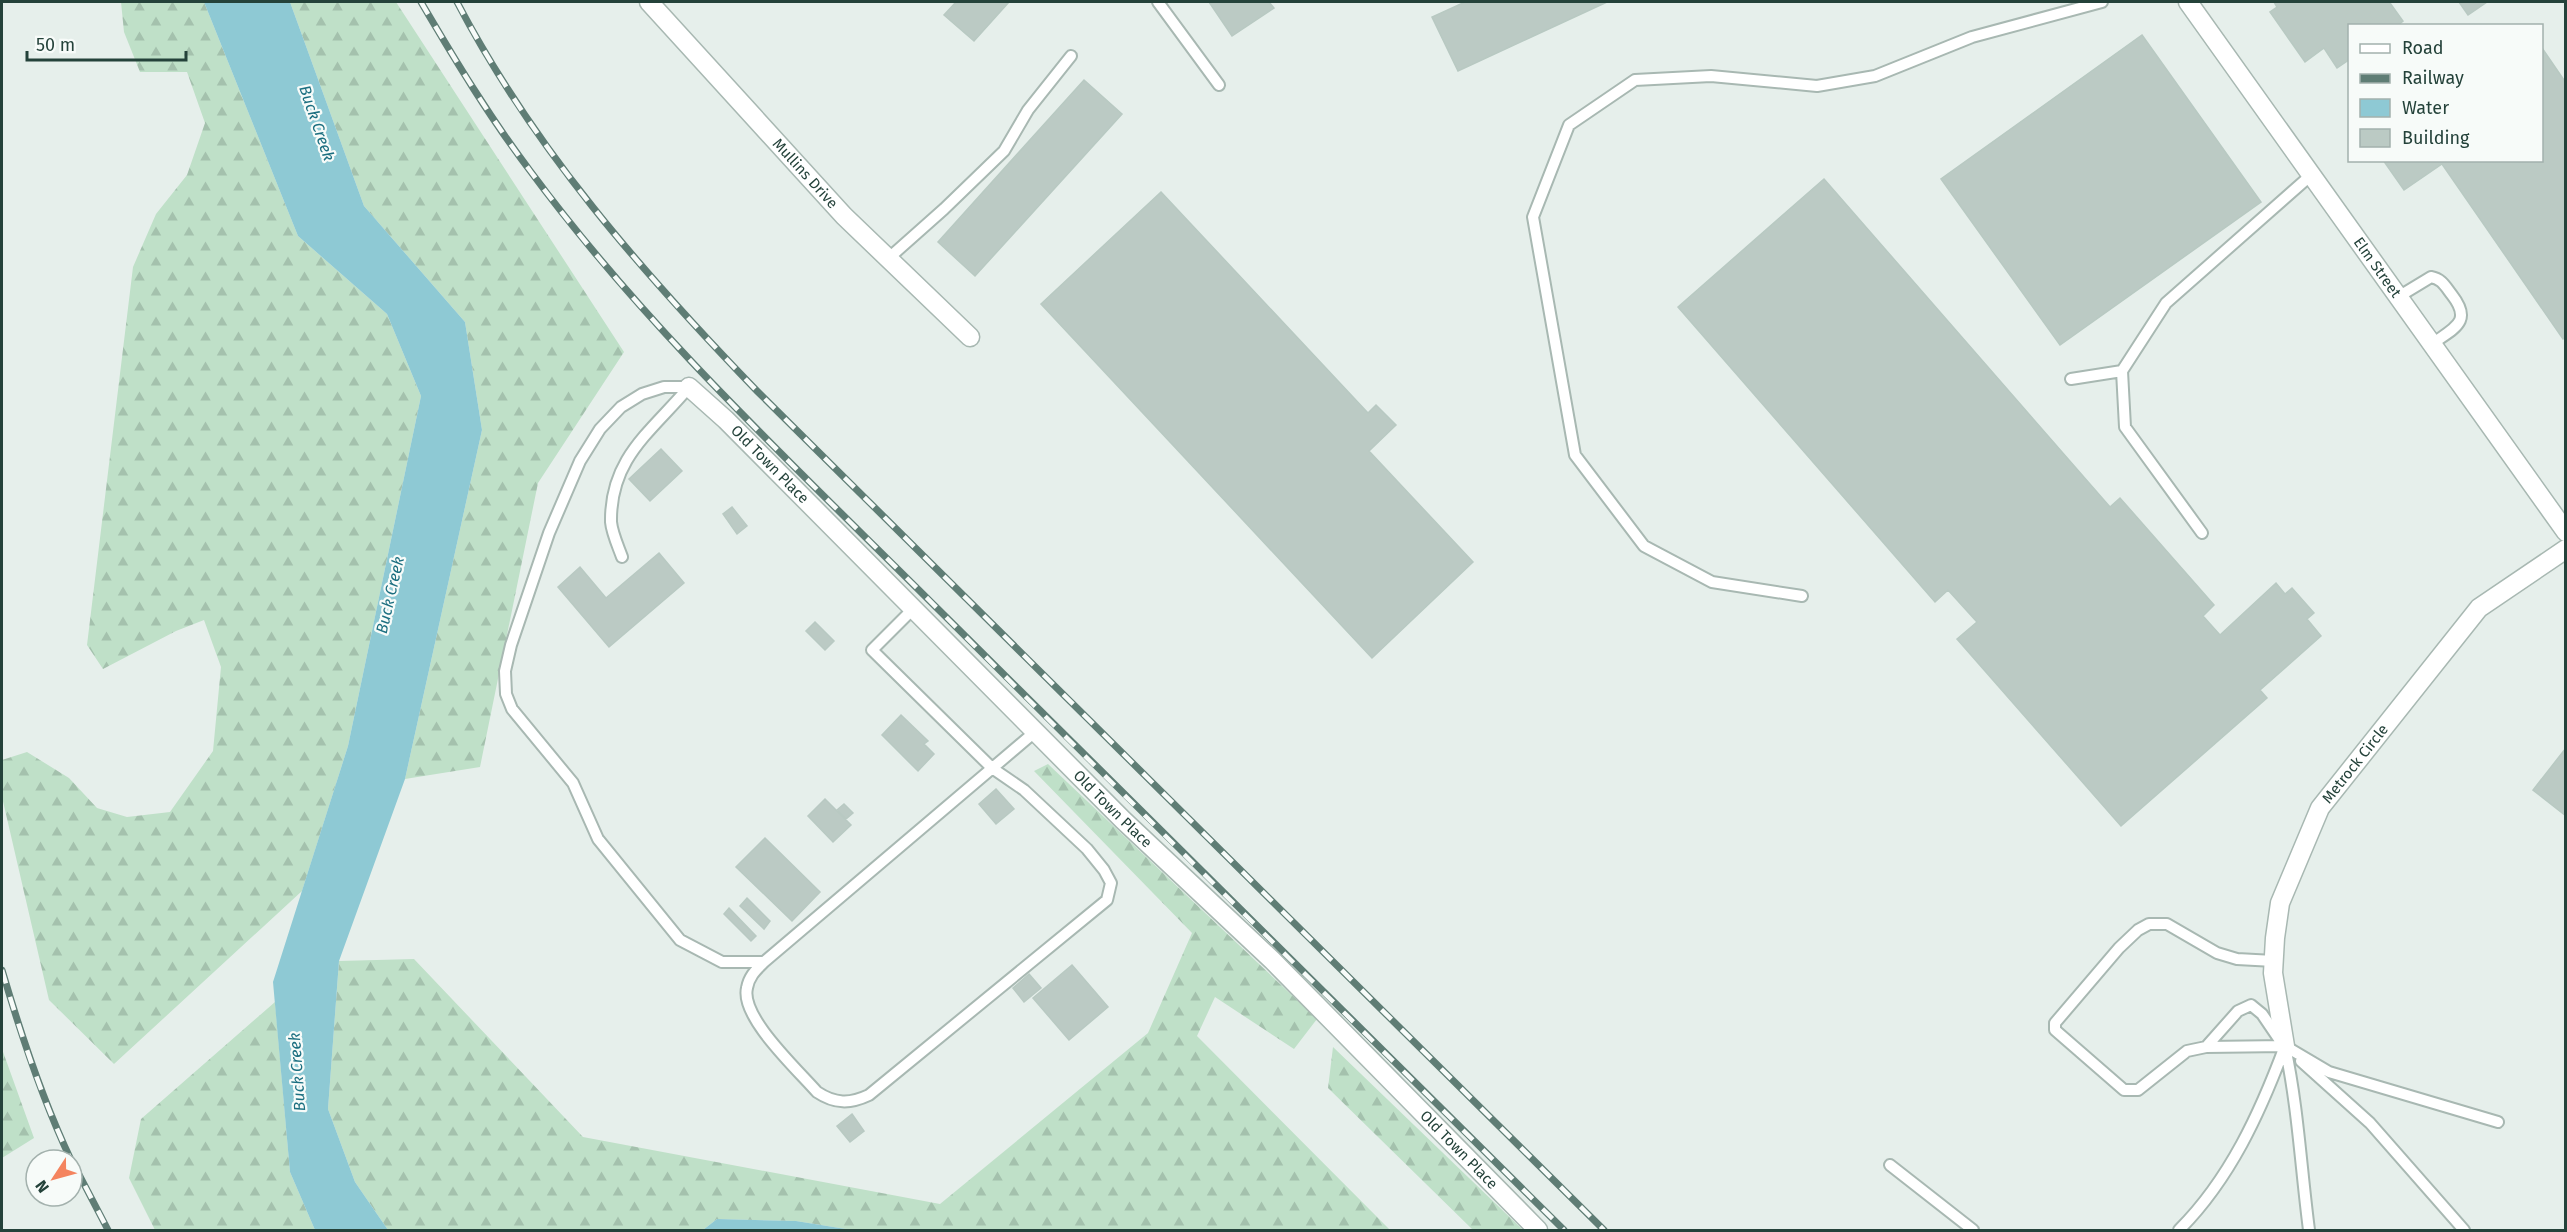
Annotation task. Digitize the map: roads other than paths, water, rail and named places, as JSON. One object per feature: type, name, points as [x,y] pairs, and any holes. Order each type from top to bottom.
[{"type":"street","name":"Mullins Drive","points":[[650,2],[844,216],[890,257],[970,337]]},
{"type":"street","name":"Elm Street","points":[[2188,2],[2565,532]]},
{"type":"street","name":"Old Town Place","points":[[689,387],[726,420],[1123,820],[1272,960],[1538,1230]]},
{"type":"street","name":"Metrock Circle","points":[[2284,1046],[2273,973],[2280,903],[2320,808],[2479,608],[2565,549]]},
{"type":"lane","points":[[1158,2],[1219,85]]},
{"type":"lane","points":[[1802,596],[1712,582],[1644,546],[1575,455],[1533,217],[1569,125],[1635,80],[1711,76],[1817,86],[1875,76],[1972,37],[2102,2]]},
{"type":"lane","points":[[890,257],[1004,151],[1028,110],[1071,56]]},
{"type":"lane","points":[[2202,533],[2125,427],[2122,371],[2166,303],[2310,176]]},
{"type":"lane","points":[[2398,297],[2431,277],[2440,279],[2462,309],[2462,318],[2456,326],[2432,344]]},
{"type":"lane","points":[[2071,379],[2122,371]]},
{"type":"lane","points":[[689,387],[664,387],[642,394],[621,407],[600,429],[580,461],[549,533],[511,645],[505,671],[506,694],[512,709],[573,783],[598,839],[680,940],[722,962],[764,962]]},
{"type":"lane","points":[[622,557],[611,524],[615,480],[628,454],[689,387]]},
{"type":"lane","points":[[913,609],[873,650],[992,768],[1024,790],[1104,870],[1111,883],[1107,900],[869,1095],[858,1101],[830,1100],[818,1092],[756,1021],[747,1005],[746,990],[751,976],[764,962],[992,768],[1036,731]]},
{"type":"lane","points":[[2274,961],[2237,959],[2217,953],[2167,924],[2149,924],[2138,930],[2119,948],[2055,1023],[2055,1030],[2124,1090],[2138,1090],[2187,1051],[2206,1047],[2284,1046],[2329,1072],[2498,1122]]},
{"type":"lane","points":[[2206,1047],[2238,1011],[2251,1005],[2262,1014],[2284,1046],[2370,1123],[2464,1230]]},
{"type":"lane","points":[[2179,1230],[2194,1216],[2229,1166],[2259,1113],[2284,1046]]},
{"type":"lane","points":[[2284,1046],[2296,1095],[2298,1147],[2309,1230]]},
{"type":"lane","points":[[1890,1164],[1972,1230]]},
{"type":"water","name":"Buck Creek","points":[[204,2],[290,2],[364,206],[465,322],[482,430],[405,779],[339,961],[328,1109],[355,1182],[388,1230],[315,1230],[290,1172],[273,982],[348,746],[421,396],[387,314],[298,236]]},
{"type":"water","points":[[717,1219],[796,1221],[852,1230],[703,1230]]},
{"type":"railway","points":[[421,2],[473,88],[531,172],[625,289],[727,399],[1564,1230]]},
{"type":"railway","points":[[457,2],[487,56],[555,158],[632,254],[714,346],[1604,1230]]},
{"type":"railway","points":[[2,970],[33,1066],[66,1148]]},
{"type":"railway","points":[[84,1184],[108,1230]]}]
